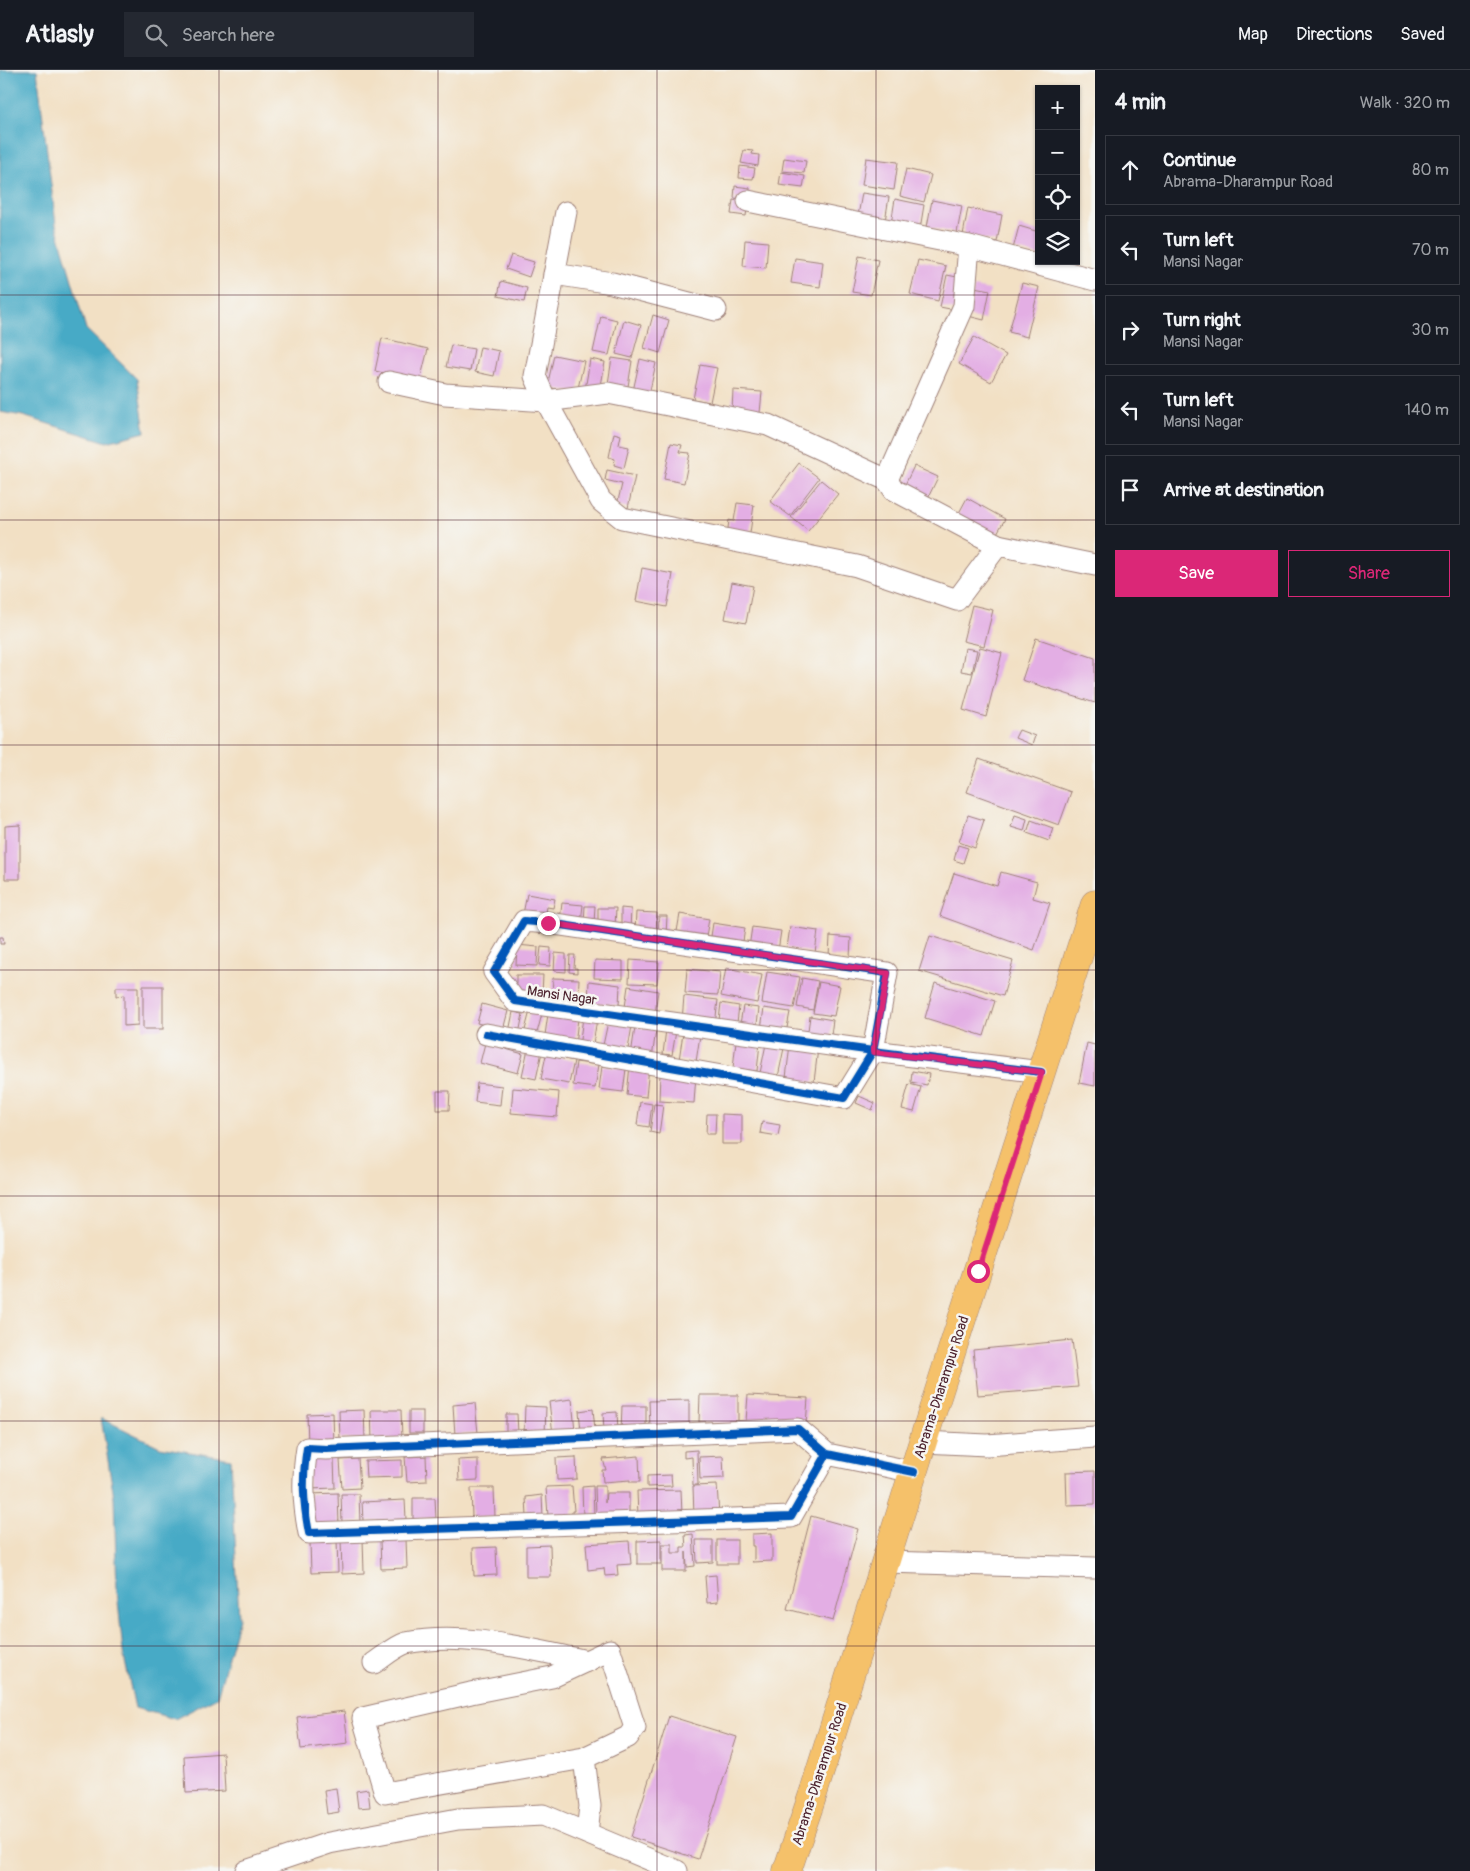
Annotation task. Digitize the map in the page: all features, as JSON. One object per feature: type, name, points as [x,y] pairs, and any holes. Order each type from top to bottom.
[{"type":"main road","name":"Abrama-Dharampur Road","points":[[787,1871],[1095,904]]},
{"type":"street","points":[[748,201],[969,246],[1095,280]]},
{"type":"street","points":[[566,212],[535,376],[546,401],[602,501],[622,518],[857,566],[957,600],[998,545]]},
{"type":"street","points":[[887,480],[964,306],[969,246]]},
{"type":"street","points":[[554,274],[612,283],[716,310]]},
{"type":"street","points":[[389,382],[445,394],[546,401],[608,393],[768,425],[887,480],[894,490],[998,545],[1095,565]]},
{"type":"street","name":"Mansi Nagar","points":[[486,1034],[844,1098],[873,1052],[888,973],[524,921],[494,972],[515,1001],[873,1052],[1042,1072]]},
{"type":"street","points":[[827,1454],[791,1517],[309,1533],[304,1495],[303,1471],[307,1448],[326,1449],[798,1429],[827,1454],[914,1472]]},
{"type":"street","points":[[923,1442],[987,1445],[1095,1436]]},
{"type":"street","points":[[886,1562],[1095,1568]]},
{"type":"street","points":[[374,1663],[404,1644],[456,1639],[516,1647],[588,1661]]},
{"type":"street","points":[[610,1650],[635,1728],[628,1737],[584,1758],[385,1793],[363,1718],[471,1693],[552,1677],[610,1650]]},
{"type":"street","points":[[584,1758],[590,1806],[587,1834]]},
{"type":"street","points":[[246,1871],[329,1843],[458,1820],[543,1815],[676,1871]]},
{"type":"water","points":[[0,70],[37,70],[56,225],[86,329],[137,379],[145,432],[107,442],[23,416],[0,412]]},
{"type":"water","points":[[101,1418],[160,1447],[231,1459],[239,1618],[217,1697],[175,1719],[135,1708],[123,1652],[117,1591],[114,1497]]},
{"type":"building","points":[[744,150],[753,151],[752,154],[759,155],[758,166],[741,163]]},
{"type":"building","points":[[784,158],[806,161],[804,173],[782,171]]},
{"type":"building","points":[[866,158],[898,162],[894,190],[862,185]]},
{"type":"building","points":[[740,166],[755,168],[753,179],[739,178]]},
{"type":"building","points":[[906,169],[931,175],[924,202],[900,196]]},
{"type":"building","points":[[781,172],[805,176],[803,188],[779,185]]},
{"type":"building","points":[[735,186],[750,188],[749,200],[734,198]]},
{"type":"building","points":[[862,193],[889,197],[885,221],[858,216]]},
{"type":"building","points":[[895,199],[924,205],[920,229],[891,224]]},
{"type":"building","points":[[733,200],[748,202],[746,216],[731,214]]},
{"type":"building","points":[[932,200],[962,206],[957,233],[927,227]]},
{"type":"building","points":[[968,208],[1002,215],[997,242],[963,235]]},
{"type":"building","points":[[1019,226],[1035,231],[1035,255],[1013,249]]},
{"type":"building","points":[[745,240],[768,242],[766,268],[743,266]]},
{"type":"building","points":[[511,255],[534,262],[529,277],[506,269]]},
{"type":"building","points":[[859,256],[878,260],[871,295],[852,292]]},
{"type":"building","points":[[795,258],[823,262],[820,287],[791,283]]},
{"type":"building","points":[[918,260],[946,266],[938,301],[910,294]]},
{"type":"building","points":[[947,275],[962,278],[955,310],[940,307]]},
{"type":"building","points":[[501,281],[527,288],[524,302],[498,296]]},
{"type":"building","points":[[1022,283],[1039,287],[1027,337],[1009,332]]},
{"type":"building","points":[[974,287],[990,290],[984,320],[968,316]]},
{"type":"building","points":[[653,315],[669,320],[660,353],[644,348]]},
{"type":"building","points":[[601,316],[617,320],[609,355],[593,352]]},
{"type":"building","points":[[624,320],[641,325],[632,358],[616,354]]},
{"type":"building","points":[[974,337],[1006,355],[991,382],[959,364]]},
{"type":"building","points":[[382,338],[428,349],[420,381],[375,371]]},
{"type":"building","points":[[451,345],[474,349],[470,371],[446,367]]},
{"type":"building","points":[[480,347],[499,351],[494,376],[475,372]]},
{"type":"building","points":[[554,355],[584,361],[577,393],[547,387]]},
{"type":"building","points":[[612,358],[632,361],[627,393],[607,390]]},
{"type":"building","points":[[590,359],[605,362],[600,392],[585,390]]},
{"type":"building","points":[[640,359],[656,363],[649,395],[633,391]]},
{"type":"building","points":[[700,365],[717,368],[710,402],[693,399]]},
{"type":"building","points":[[733,390],[762,392],[760,413],[732,411]]},
{"type":"building","points":[[614,433],[621,435],[619,445],[629,447],[624,468],[614,465],[615,459],[609,457]]},
{"type":"building","points":[[671,443],[682,445],[680,452],[690,453],[684,483],[664,479]]},
{"type":"building","points":[[799,463],[819,478],[790,516],[770,501]]},
{"type":"building","points":[[914,466],[938,477],[923,508],[899,497]]},
{"type":"building","points":[[607,470],[635,476],[628,508],[617,505],[622,484],[605,480]]},
{"type":"building","points":[[821,480],[838,494],[808,531],[791,517]]},
{"type":"building","points":[[967,498],[1005,519],[991,544],[953,524]]},
{"type":"building","points":[[737,503],[754,505],[749,540],[727,537],[729,520],[734,521]]},
{"type":"building","points":[[642,568],[673,574],[667,607],[636,601]]},
{"type":"building","points":[[732,582],[753,586],[746,623],[725,619]]},
{"type":"building","points":[[972,605],[993,610],[984,646],[963,641]]},
{"type":"building","points":[[1036,638],[1095,658],[1095,703],[1022,680]]},
{"type":"building","points":[[980,647],[1002,653],[986,717],[963,710]]},
{"type":"building","points":[[965,648],[977,650],[972,673],[961,671]]},
{"type":"building","points":[[1019,730],[1035,736],[1032,745],[1015,738]]},
{"type":"building","points":[[979,759],[1071,792],[1059,825],[967,792]]},
{"type":"building","points":[[968,815],[984,820],[975,848],[959,842]]},
{"type":"building","points":[[1015,815],[1027,819],[1024,831],[1011,827]]},
{"type":"building","points":[[1031,820],[1053,828],[1049,841],[1027,833]]},
{"type":"building","points":[[20,825],[20,879],[5,879],[5,826]]},
{"type":"building","points":[[958,845],[968,848],[963,863],[954,860]]},
{"type":"building","points":[[1001,872],[1037,882],[1033,898],[1050,903],[1034,950],[940,916],[954,873],[997,886]]},
{"type":"building","points":[[527,894],[555,899],[553,908],[547,907],[545,918],[523,914]]},
{"type":"building","points":[[562,903],[583,905],[581,922],[560,920]]},
{"type":"building","points":[[585,906],[595,906],[594,924],[584,923]]},
{"type":"building","points":[[598,908],[616,908],[615,927],[598,926]]},
{"type":"building","points":[[621,908],[631,909],[630,930],[621,930]]},
{"type":"building","points":[[636,912],[657,913],[656,933],[635,932]]},
{"type":"building","points":[[680,914],[709,919],[705,942],[676,937]]},
{"type":"building","points":[[659,916],[667,916],[666,935],[658,935]]},
{"type":"building","points":[[713,923],[745,928],[742,948],[710,943]]},
{"type":"building","points":[[752,927],[781,931],[778,951],[749,947]]},
{"type":"building","points":[[790,927],[818,931],[815,953],[787,948]]},
{"type":"building","points":[[830,936],[851,938],[850,958],[829,956]]},
{"type":"building","points":[[930,936],[1013,961],[1003,996],[919,971]]},
{"type":"building","points":[[0,937],[3,937],[4,944],[0,944]]},
{"type":"building","points":[[517,945],[538,947],[537,966],[516,965]]},
{"type":"building","points":[[541,947],[551,948],[550,966],[539,965]]},
{"type":"building","points":[[555,953],[566,954],[566,972],[554,971]]},
{"type":"building","points":[[570,955],[575,955],[574,968],[577,968],[577,973],[569,972]]},
{"type":"building","points":[[595,960],[623,961],[623,979],[594,978]]},
{"type":"building","points":[[630,960],[659,962],[657,984],[629,983]]},
{"type":"building","points":[[726,968],[762,975],[757,1003],[721,996]]},
{"type":"building","points":[[687,969],[720,972],[718,995],[685,993]]},
{"type":"building","points":[[767,972],[800,977],[794,1008],[762,1003]]},
{"type":"building","points":[[516,975],[543,975],[542,993],[516,992]]},
{"type":"building","points":[[553,978],[579,979],[578,999],[552,997]]},
{"type":"building","points":[[802,978],[818,981],[813,1010],[797,1007]]},
{"type":"building","points":[[589,981],[620,985],[619,1005],[588,1002]]},
{"type":"building","points":[[819,982],[840,986],[834,1016],[813,1013]]},
{"type":"building","points":[[935,983],[995,1001],[984,1036],[925,1018]]},
{"type":"building","points":[[143,986],[163,986],[163,1029],[143,1029]]},
{"type":"building","points":[[628,986],[658,991],[655,1013],[625,1007]]},
{"type":"building","points":[[116,987],[138,987],[138,1025],[124,1026],[124,995],[116,996]]},
{"type":"building","points":[[684,996],[718,1000],[715,1025],[682,1021]]},
{"type":"building","points":[[721,1003],[739,1006],[736,1031],[718,1029]]},
{"type":"building","points":[[482,1004],[508,1011],[503,1030],[477,1023]]},
{"type":"building","points":[[743,1006],[759,1008],[756,1032],[739,1030]]},
{"type":"building","points":[[531,1007],[543,1010],[536,1037],[524,1034]]},
{"type":"building","points":[[764,1008],[790,1012],[786,1033],[761,1029]]},
{"type":"building","points":[[513,1012],[523,1014],[519,1034],[509,1032]]},
{"type":"building","points":[[548,1014],[578,1018],[575,1046],[544,1042]]},
{"type":"building","points":[[810,1016],[833,1020],[830,1042],[807,1038]]},
{"type":"building","points":[[583,1017],[597,1019],[592,1050],[579,1047]]},
{"type":"building","points":[[608,1022],[632,1026],[627,1055],[602,1050]]},
{"type":"building","points":[[635,1027],[656,1030],[652,1058],[631,1055]]},
{"type":"building","points":[[666,1029],[676,1031],[672,1055],[663,1054]]},
{"type":"building","points":[[683,1033],[700,1035],[696,1062],[679,1060]]},
{"type":"building","points":[[736,1041],[760,1043],[757,1071],[733,1068]]},
{"type":"building","points":[[485,1043],[523,1054],[518,1073],[480,1063]]},
{"type":"building","points":[[1087,1043],[1095,1045],[1095,1086],[1079,1083]]},
{"type":"building","points":[[766,1044],[784,1048],[778,1077],[760,1073]]},
{"type":"building","points":[[790,1044],[818,1048],[814,1082],[786,1078]]},
{"type":"building","points":[[528,1049],[542,1052],[536,1079],[522,1076]]},
{"type":"building","points":[[546,1055],[574,1061],[569,1084],[541,1079]]},
{"type":"building","points":[[576,1062],[599,1065],[595,1088],[573,1085]]},
{"type":"building","points":[[630,1065],[649,1067],[646,1097],[627,1095]]},
{"type":"building","points":[[602,1066],[626,1069],[623,1092],[599,1089]]},
{"type":"building","points":[[912,1071],[929,1074],[927,1085],[911,1082]]},
{"type":"building","points":[[660,1074],[696,1075],[694,1103],[659,1101]]},
{"type":"building","points":[[477,1083],[502,1086],[500,1105],[475,1102]]},
{"type":"building","points":[[909,1084],[921,1087],[914,1112],[902,1109]]},
{"type":"building","points":[[513,1088],[559,1092],[557,1117],[511,1113]]},
{"type":"building","points":[[437,1091],[450,1091],[449,1110],[437,1110]]},
{"type":"building","points":[[859,1096],[875,1103],[872,1110],[856,1103]]},
{"type":"building","points":[[640,1102],[652,1104],[649,1127],[637,1125]]},
{"type":"building","points":[[654,1104],[663,1105],[659,1134],[650,1132]]},
{"type":"building","points":[[707,1114],[716,1114],[715,1134],[706,1134]]},
{"type":"building","points":[[722,1114],[742,1115],[742,1144],[722,1144]]},
{"type":"building","points":[[762,1122],[780,1125],[778,1136],[760,1133]]},
{"type":"building","points":[[1072,1340],[1078,1387],[978,1395],[973,1350]]},
{"type":"building","points":[[700,1395],[738,1395],[738,1423],[699,1422]]},
{"type":"building","points":[[748,1395],[808,1398],[806,1425],[746,1421]]},
{"type":"building","points":[[572,1399],[575,1431],[553,1434],[549,1402]]},
{"type":"building","points":[[689,1400],[689,1426],[650,1427],[649,1401]]},
{"type":"building","points":[[475,1403],[478,1433],[455,1435],[453,1405]]},
{"type":"building","points":[[525,1406],[546,1407],[545,1433],[524,1432]]},
{"type":"building","points":[[622,1406],[646,1406],[646,1432],[621,1431]]},
{"type":"building","points":[[593,1409],[595,1430],[581,1431],[579,1411]]},
{"type":"building","points":[[364,1410],[365,1439],[340,1439],[339,1411]]},
{"type":"building","points":[[371,1410],[401,1410],[402,1439],[372,1440]]},
{"type":"building","points":[[409,1411],[423,1411],[423,1433],[409,1433]]},
{"type":"building","points":[[617,1412],[618,1431],[604,1432],[603,1413]]},
{"type":"building","points":[[333,1413],[334,1444],[308,1445],[307,1414]]},
{"type":"building","points":[[506,1414],[517,1414],[518,1433],[506,1433]]},
{"type":"building","points":[[697,1450],[698,1485],[693,1485],[692,1457],[684,1458],[684,1451]]},
{"type":"building","points":[[426,1456],[427,1481],[407,1482],[405,1457]]},
{"type":"building","points":[[639,1456],[640,1482],[630,1482],[630,1480],[603,1482],[602,1470],[606,1470],[603,1459]]},
{"type":"building","points":[[723,1456],[724,1478],[700,1479],[699,1457]]},
{"type":"building","points":[[576,1457],[577,1479],[557,1480],[556,1458]]},
{"type":"building","points":[[334,1459],[335,1488],[309,1489],[308,1460]]},
{"type":"building","points":[[358,1459],[360,1488],[342,1489],[340,1460]]},
{"type":"building","points":[[478,1459],[478,1480],[459,1481],[458,1460]]},
{"type":"building","points":[[402,1460],[402,1477],[366,1478],[365,1461]]},
{"type":"building","points":[[1095,1471],[1095,1504],[1067,1505],[1066,1472]]},
{"type":"building","points":[[671,1475],[672,1486],[647,1487],[647,1476]]},
{"type":"building","points":[[717,1485],[719,1515],[694,1516],[693,1486]]},
{"type":"building","points":[[572,1486],[574,1511],[572,1511],[572,1517],[548,1516],[546,1487]]},
{"type":"building","points":[[593,1486],[594,1516],[583,1517],[582,1487]]},
{"type":"building","points":[[595,1486],[605,1486],[605,1503],[606,1493],[629,1493],[629,1517],[596,1515]]},
{"type":"building","points":[[471,1488],[494,1488],[495,1517],[472,1518]]},
{"type":"building","points":[[681,1490],[682,1515],[638,1516],[637,1491]]},
{"type":"building","points":[[338,1493],[339,1525],[311,1526],[310,1494]]},
{"type":"building","points":[[341,1494],[359,1494],[360,1522],[342,1523]]},
{"type":"building","points":[[542,1495],[543,1516],[527,1517],[526,1497]]},
{"type":"building","points":[[413,1498],[435,1498],[436,1518],[413,1519]]},
{"type":"building","points":[[405,1500],[406,1519],[363,1521],[362,1502]]},
{"type":"building","points":[[811,1516],[858,1529],[833,1621],[787,1609]]},
{"type":"building","points":[[772,1533],[772,1561],[752,1562],[754,1560],[754,1546],[752,1546],[752,1534]]},
{"type":"building","points":[[693,1534],[695,1566],[687,1567],[686,1552],[686,1571],[662,1571],[662,1544],[672,1544],[672,1553],[681,1553],[681,1547],[686,1547],[685,1535]]},
{"type":"building","points":[[341,1539],[363,1539],[364,1573],[342,1574]]},
{"type":"building","points":[[406,1539],[407,1568],[381,1569],[380,1540]]},
{"type":"building","points":[[337,1540],[338,1572],[311,1573],[310,1542]]},
{"type":"building","points":[[661,1540],[661,1564],[637,1564],[637,1541]]},
{"type":"building","points":[[696,1540],[713,1540],[713,1562],[697,1563]]},
{"type":"building","points":[[717,1540],[737,1540],[737,1564],[717,1564]]},
{"type":"building","points":[[629,1541],[631,1564],[617,1565],[618,1575],[605,1576],[604,1568],[588,1570],[586,1544]]},
{"type":"building","points":[[550,1545],[551,1577],[526,1577],[526,1546]]},
{"type":"building","points":[[496,1547],[497,1575],[474,1576],[473,1548]]},
{"type":"building","points":[[716,1575],[718,1602],[707,1603],[705,1576]]},
{"type":"building","points":[[344,1711],[348,1743],[301,1749],[297,1717]]},
{"type":"building","points":[[669,1716],[737,1737],[698,1859],[631,1837]]},
{"type":"building","points":[[223,1753],[225,1791],[186,1793],[184,1756]]},
{"type":"building","points":[[336,1788],[339,1812],[327,1814],[324,1790]]},
{"type":"building","points":[[368,1789],[370,1807],[358,1808],[356,1791]]},
{"type":"cycle path","points":[[486,1034],[844,1098],[873,1051],[515,1001],[494,972],[524,921],[887,973],[873,1051],[1041,1072]]},
{"type":"cycle path","points":[[827,1454],[791,1517],[309,1533],[304,1501],[304,1470],[307,1448],[326,1449],[798,1429],[827,1454],[914,1472]]},
{"type":"route","points":[[548,923],[888,973],[873,1052],[1042,1072],[978,1271]]}]
